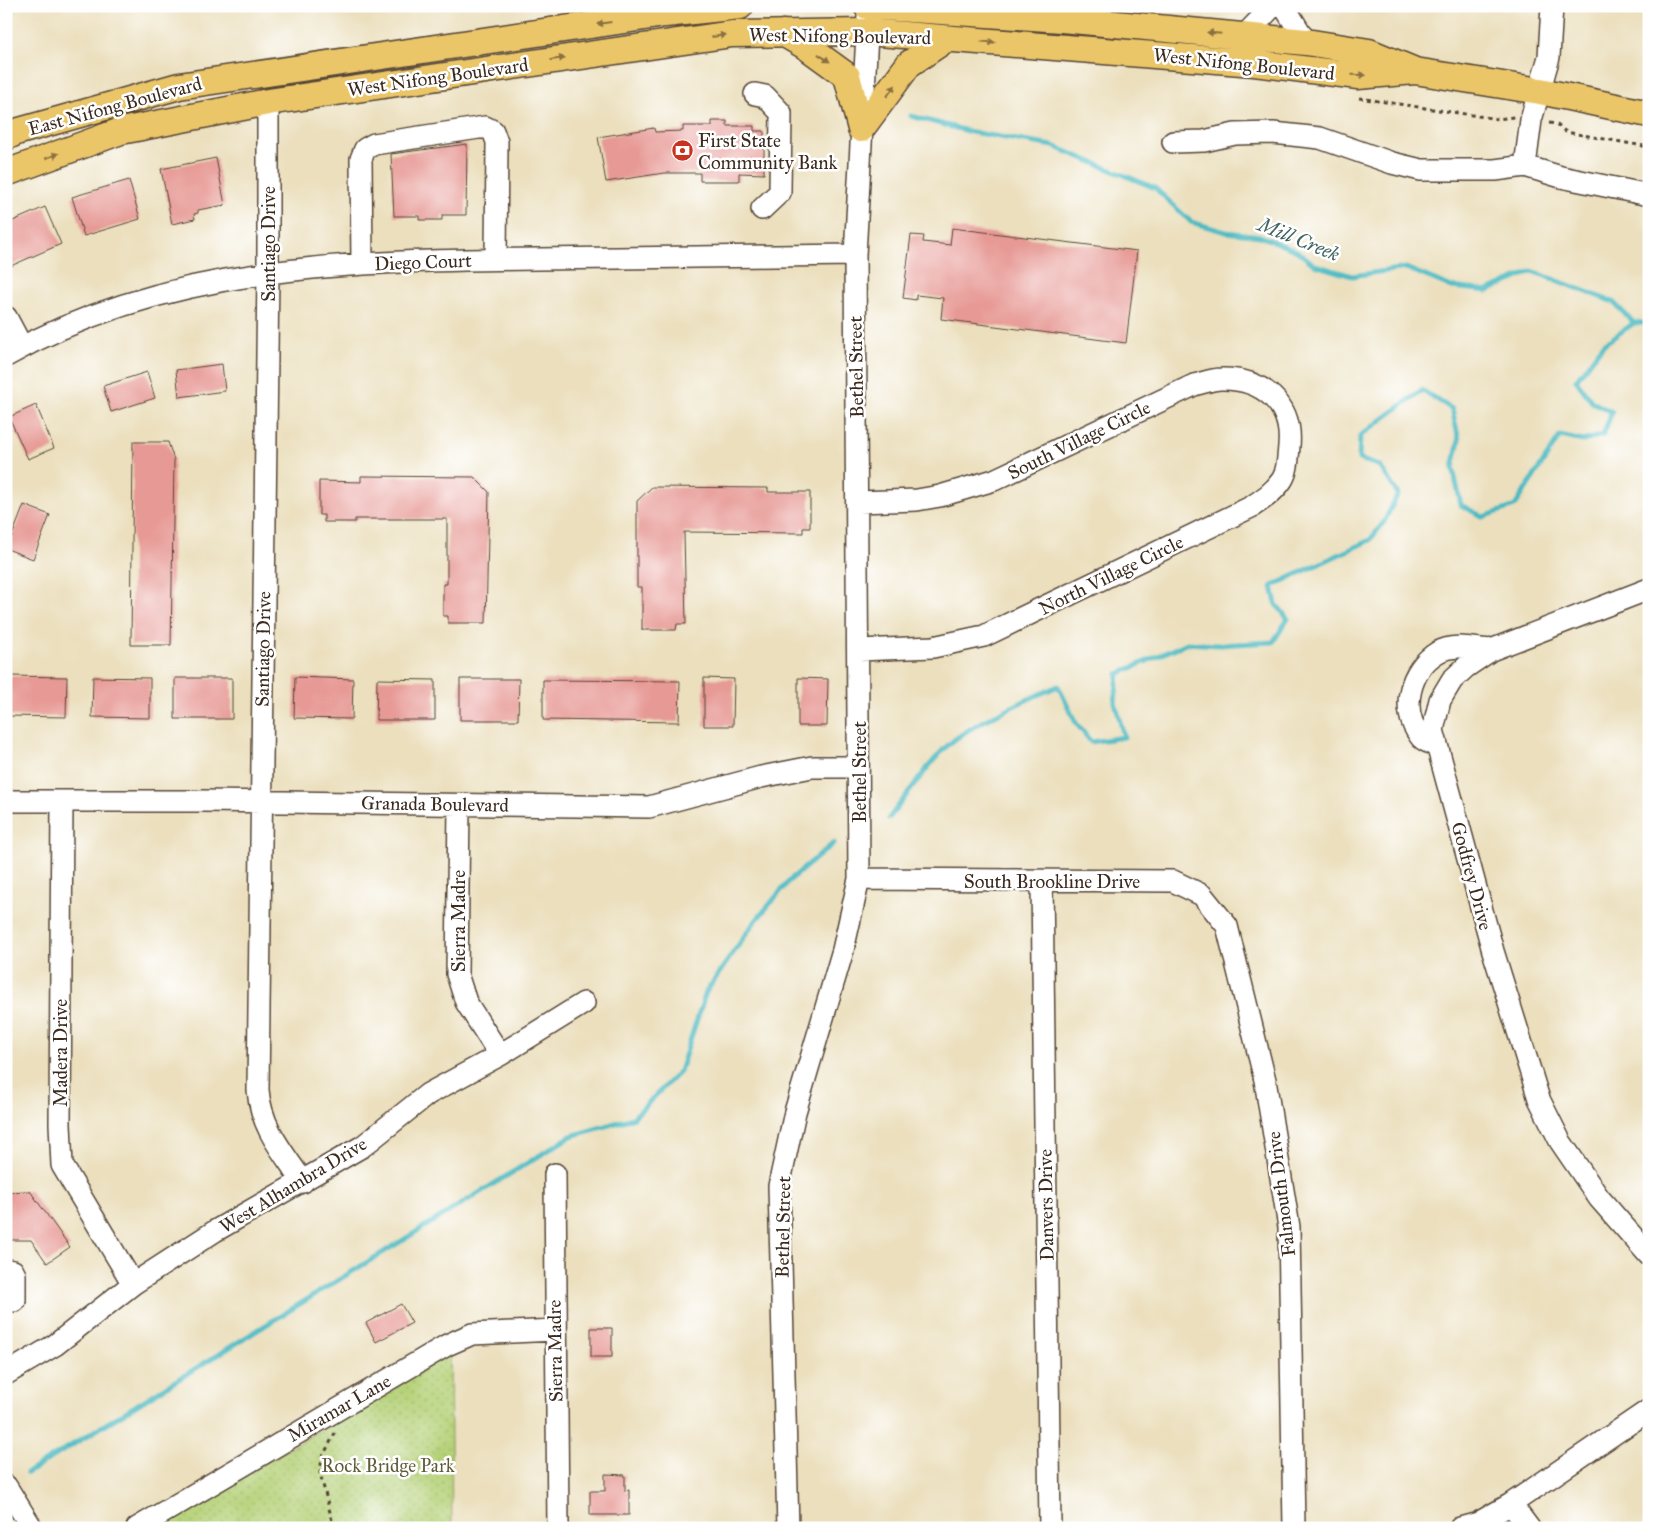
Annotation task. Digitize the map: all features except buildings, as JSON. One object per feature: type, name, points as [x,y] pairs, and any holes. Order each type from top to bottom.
[{"type":"main road","name":"West Nifong Boulevard","points":[[255,74],[665,14],[740,6]]},
{"type":"main road","name":"West Nifong Boulevard","points":[[868,6],[1054,12],[1306,42],[1369,52],[1416,71],[1540,91],[1649,114]]},
{"type":"main road","name":"West Nifong Boulevard","points":[[268,102],[732,34],[782,32],[866,32],[1254,63],[1358,76],[1416,71]]},
{"type":"main road","points":[[782,32],[807,47],[847,76],[861,129]]},
{"type":"main road","points":[[861,129],[909,64],[946,39]]},
{"type":"main road","points":[[268,102],[280,87],[402,68],[432,48]]},
{"type":"main road","points":[[121,131],[137,112],[242,92],[255,74]]},
{"type":"main road","name":"East Nifong Boulevard","points":[[10,134],[179,86],[255,74]]},
{"type":"main road","name":"East Nifong Boulevard","points":[[6,173],[121,131],[268,102]]},
{"type":"street","name":"Bethel Street","points":[[788,1528],[779,1186],[795,1112],[843,950],[859,879],[855,255],[868,6]]},
{"type":"street","points":[[1244,36],[1273,6]]},
{"type":"street","points":[[1284,6],[1306,42]]},
{"type":"street","points":[[1525,166],[1531,120],[1549,57],[1552,6]]},
{"type":"street","points":[[755,94],[764,96],[781,113],[780,192],[762,209]]},
{"type":"street","name":"Santiago Drive","points":[[268,102],[268,272],[259,1103],[266,1127],[303,1182]]},
{"type":"street","points":[[362,264],[361,159],[365,149],[374,144],[485,127],[493,131],[497,142],[496,259]]},
{"type":"street","points":[[1173,142],[1204,140],[1235,134],[1273,133],[1320,138],[1366,156],[1421,170],[1495,170],[1525,166],[1561,177],[1649,195]]},
{"type":"street","name":"Diego Court","points":[[14,352],[95,315],[191,286],[268,272],[406,260],[855,255]]},
{"type":"street","points":[[6,317],[14,352]]},
{"type":"street","name":"South Village Circle","points":[[858,502],[917,500],[940,496],[994,480],[1194,385],[1218,379],[1239,380],[1258,386],[1270,395],[1286,413]]},
{"type":"street","name":"North Village Circle","points":[[859,650],[933,647],[984,636],[1251,508],[1272,493],[1284,478],[1288,463],[1291,430],[1286,413]]},
{"type":"street","name":"Godfrey Drive","points":[[1649,588],[1491,650],[1466,667],[1452,680],[1440,700],[1433,730],[1492,951],[1539,1099],[1560,1141],[1599,1198],[1649,1255]]},
{"type":"street","points":[[1436,746],[1421,738],[1410,714],[1410,688],[1418,670],[1438,652],[1456,647],[1491,650]]},
{"type":"street","name":"Granada Boulevard","points":[[6,801],[649,807],[812,767],[858,767]]},
{"type":"street","name":"Madera Drive","points":[[62,801],[60,1114],[62,1165],[134,1284]]},
{"type":"street","name":"Sierra Madre","points":[[459,805],[457,974],[469,1008],[500,1055]]},
{"type":"street","name":"South Brookline Drive","points":[[859,879],[1042,882],[1173,881],[1202,895],[1227,926]]},
{"type":"street","name":"Danvers Drive","points":[[1042,882],[1050,1528]]},
{"type":"street","name":"Falmouth Drive","points":[[1227,926],[1265,1080],[1289,1227],[1294,1528]]},
{"type":"street","name":"West Alhambra Drive","points":[[6,1374],[54,1345],[134,1284],[215,1231],[363,1146],[428,1094],[500,1055],[584,1003]]},
{"type":"street","name":"Sierra Madre","points":[[555,1174],[558,1528]]},
{"type":"street","points":[[6,1270],[13,1271],[15,1275],[15,1301]]},
{"type":"street","name":"Miramar Lane","points":[[137,1528],[339,1407],[447,1345],[472,1334],[555,1330]]},
{"type":"street","points":[[1460,1528],[1478,1523],[1511,1504],[1649,1410]]},
{"type":"street","points":[[6,1486],[32,1528]]},
{"type":"street","points":[[1511,1504],[1529,1528]]},
{"type":"path","points":[[1352,97],[1498,119],[1510,116],[1556,124],[1566,132],[1649,147]]},
{"type":"path","points":[[334,1528],[320,1473],[322,1458],[337,1429],[339,1407]]},
{"type":"green space","name":"Rock Bridge Park","points":[[450,1354],[452,1528],[172,1528],[168,1520]]},
{"type":"waterway","name":"Mill Creek","points":[[911,116],[971,132],[1053,146],[1155,188],[1191,222],[1226,232],[1260,236],[1297,251],[1315,265],[1352,276],[1406,268],[1452,287],[1488,291],[1532,271],[1613,302],[1634,323],[1649,323]]},
{"type":"waterway","points":[[889,818],[947,746],[985,720],[1015,705],[1058,686],[1076,723],[1091,742],[1124,737],[1115,702],[1118,674],[1187,643],[1218,645],[1273,642],[1288,619],[1276,604],[1272,586],[1370,540],[1384,522],[1398,494],[1380,466],[1359,459],[1360,436],[1422,390],[1452,409],[1459,440],[1453,468],[1461,505],[1483,517],[1515,506],[1560,436],[1583,441],[1603,435],[1612,412],[1592,402],[1576,380],[1604,344],[1634,323]]},
{"type":"waterway","points":[[27,1473],[571,1136],[633,1118],[680,1071],[706,992],[753,924],[790,880],[834,843]]},
{"type":"place","name":"First State Community Bank","points":[[682,151]]}]
